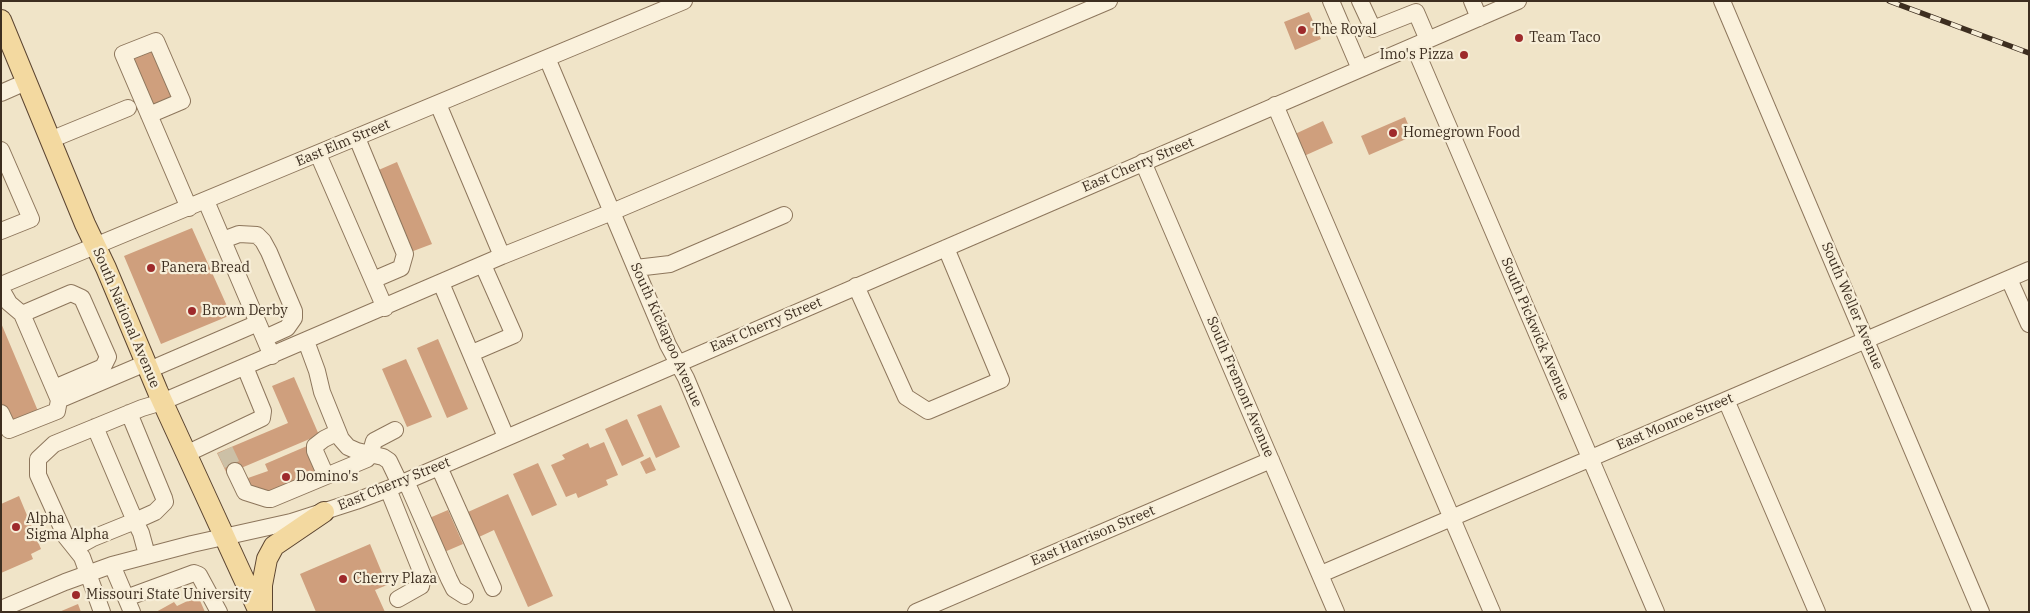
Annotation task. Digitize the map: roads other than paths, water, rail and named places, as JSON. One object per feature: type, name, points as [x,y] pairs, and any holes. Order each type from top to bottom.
[{"type":"main road","name":"South National Avenue","points":[[1,20],[162,402],[259,611]]},
{"type":"main road","points":[[259,611],[267,559],[274,546],[324,512]]},
{"type":"street","points":[[102,612],[82,557],[66,537],[38,475],[38,458],[54,444],[129,413],[162,402],[306,342],[502,256],[612,212],[1109,1]]},
{"type":"street","points":[[1360,1],[1373,29],[1414,7]]},
{"type":"street","points":[[1472,1],[1479,18]]},
{"type":"street","name":"East Cherry Street","points":[[1,609],[112,565],[324,512],[398,485],[506,436],[1518,1]]},
{"type":"street","name":"South Weller Avenue","points":[[1722,1],[1982,612]]},
{"type":"street","points":[[1333,2],[1360,69]]},
{"type":"street","name":"East Elm Street","points":[[1,285],[438,104],[674,3]]},
{"type":"street","name":"South Pickwick Avenue","points":[[1414,7],[1421,42],[1590,458],[1656,612]]},
{"type":"street","name":"South Kickapoo Avenue","points":[[547,58],[668,345],[690,387],[784,612]]},
{"type":"street","points":[[1,93],[26,82]]},
{"type":"street","points":[[438,104],[502,256]]},
{"type":"street","points":[[1275,105],[1492,612]]},
{"type":"street","points":[[50,140],[128,108]]},
{"type":"street","points":[[149,115],[189,208]]},
{"type":"street","points":[[356,138],[405,254],[401,268],[373,280]]},
{"type":"street","points":[[1,150],[31,219],[1,232]]},
{"type":"street","points":[[318,154],[385,308]]},
{"type":"street","name":"South Fremont Avenue","points":[[1143,162],[1336,612]]},
{"type":"street","points":[[206,201],[272,356]]},
{"type":"street","points":[[636,268],[670,264],[784,214]]},
{"type":"street","points":[[56,394],[262,330],[287,328],[294,318],[294,311],[263,242],[257,235],[239,234],[223,240]]},
{"type":"street","points":[[856,286],[906,397],[928,411],[1002,380],[946,248]]},
{"type":"street","points":[[472,353],[514,335],[483,265]]},
{"type":"street","name":"East Monroe Street","points":[[1321,574],[2029,270]]},
{"type":"street","points":[[2009,279],[2029,324]]},
{"type":"street","points":[[442,283],[506,436]]},
{"type":"street","points":[[1,290],[9,303],[22,314],[56,394],[57,411],[9,430],[2,418]]},
{"type":"street","points":[[22,314],[71,293],[82,298],[108,357],[103,367],[56,394]]},
{"type":"street","points":[[306,342],[317,371],[322,392],[338,432],[348,446],[370,455],[383,457],[389,461],[398,485],[423,576],[421,586],[398,599]]},
{"type":"street","points":[[186,454],[222,444],[262,418],[264,411],[245,367]]},
{"type":"street","points":[[1726,400],[1817,612]]},
{"type":"street","points":[[75,548],[93,538],[156,512],[165,502],[129,413]]},
{"type":"street","points":[[94,427],[141,533],[147,555]]},
{"type":"street","points":[[235,471],[245,492],[267,499],[367,459],[374,441],[395,430]]},
{"type":"street","points":[[326,476],[315,451],[315,446],[324,438],[338,432]]},
{"type":"street","name":"East Harrison Street","points":[[916,612],[1271,460]]},
{"type":"street","points":[[440,466],[493,588]]},
{"type":"street","points":[[398,485],[454,589],[465,596]]},
{"type":"street","points":[[112,565],[129,605],[194,573],[199,575],[219,612]]},
{"type":"tunnel","points":[[225,450],[235,471]]},
{"type":"railway","points":[[1889,1],[2029,53]]},
{"type":"place","name":"The Royal","points":[[1302,30]]},
{"type":"place","name":"Team Taco","points":[[1519,38]]},
{"type":"place","name":"Imo's Pizza","points":[[1464,55]]},
{"type":"place","name":"Homegrown Food","points":[[1393,133]]},
{"type":"place","name":"Panera Bread","points":[[151,268]]},
{"type":"place","name":"Brown Derby","points":[[192,311]]},
{"type":"place","name":"Domino's","points":[[286,477]]},
{"type":"place","name":"Alpha Sigma Alpha","points":[[16,527]]},
{"type":"place","name":"Cherry Plaza","points":[[343,579]]},
{"type":"place","name":"Missouri State University","points":[[76,595]]}]
